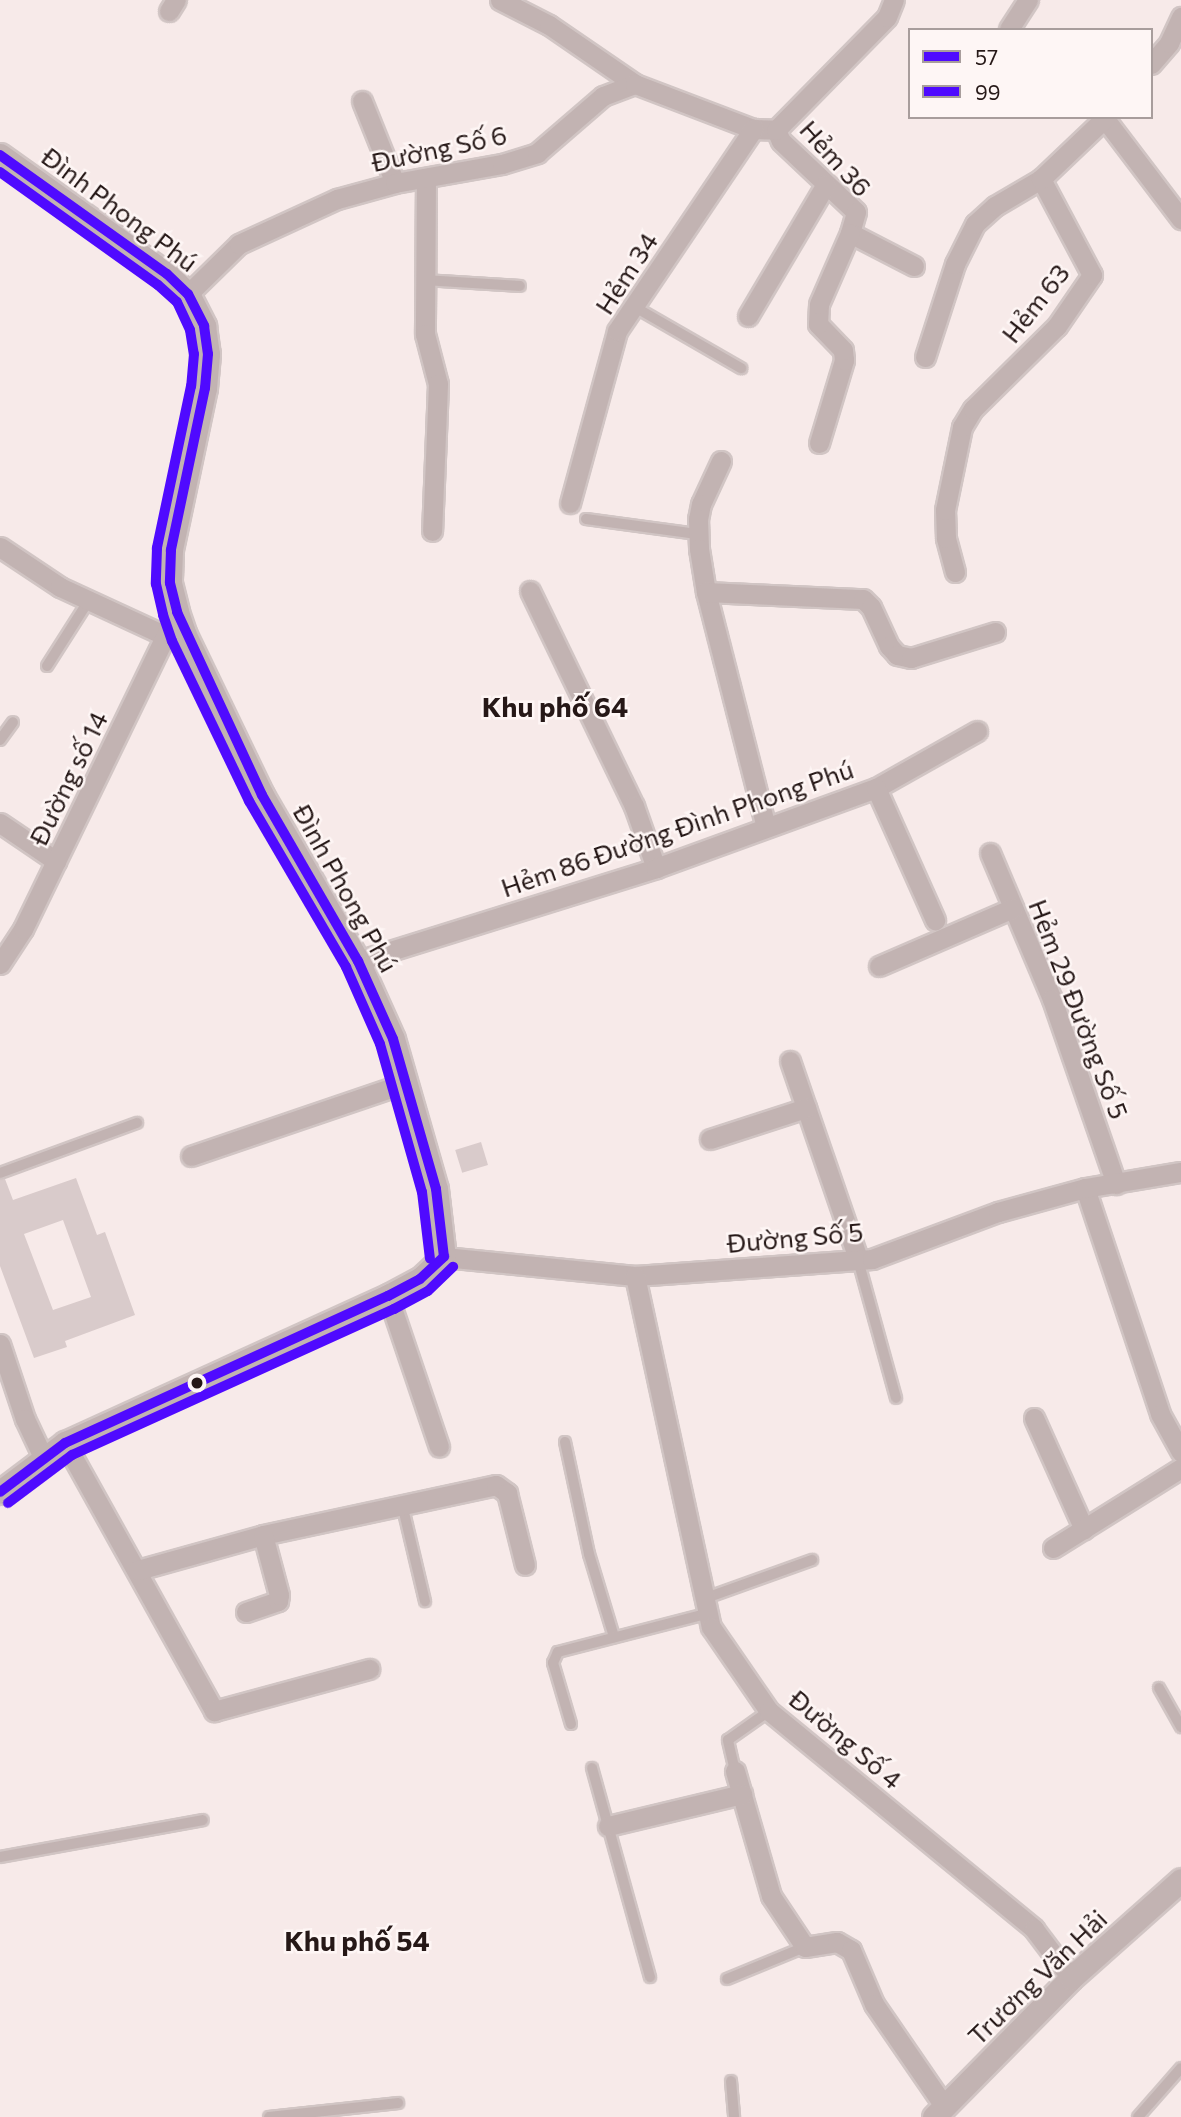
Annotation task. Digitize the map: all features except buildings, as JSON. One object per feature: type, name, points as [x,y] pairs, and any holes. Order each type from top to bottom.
[{"type":"street","points":[[500,0],[549,25],[635,85],[753,129],[776,130],[887,17],[894,0]]},
{"type":"street","points":[[1010,28],[1028,0]]},
{"type":"street","points":[[1153,62],[1169,43],[1181,17]]},
{"type":"street","name":"Đường Số 6","points":[[188,294],[239,244],[337,199],[395,183],[502,164],[537,153],[603,96],[635,85]]},
{"type":"street","points":[[362,101],[395,183]]},
{"type":"street","points":[[925,357],[956,264],[975,224],[995,206],[1041,179],[1105,119]]},
{"type":"street","points":[[1107,119],[1181,219]]},
{"type":"street","name":"Hẻm 34","points":[[570,503],[617,331],[753,129]]},
{"type":"street","name":"Hẻm 36","points":[[776,130],[781,141],[856,212],[850,233],[914,266]]},
{"type":"street","name":"Đình Phong Phú","points":[[0,155],[167,274],[188,294],[204,326],[208,354],[205,388],[171,550],[170,583],[177,612],[262,795],[358,961],[393,1039],[436,1189],[444,1257]]},
{"type":"street","points":[[426,178],[425,334],[438,384],[432,531]]},
{"type":"street","name":"Hẻm 63","points":[[955,572],[946,538],[945,510],[951,467],[962,427],[973,409],[1000,385],[1056,326],[1092,275],[1041,179]]},
{"type":"street","points":[[748,316],[825,184]]},
{"type":"street","points":[[819,443],[844,360],[843,351],[818,324],[819,304],[850,233]]},
{"type":"street","points":[[722,461],[701,504],[697,534],[706,592],[766,827]]},
{"type":"street","points":[[1,549],[60,587],[166,636]]},
{"type":"street","points":[[530,591],[634,806],[656,867]]},
{"type":"street","points":[[706,592],[863,599],[870,607],[888,646],[897,655],[911,658],[995,632]]},
{"type":"street","name":"Đường số 14","points":[[0,964],[23,929],[177,612]]},
{"type":"street","points":[[876,788],[976,731]]},
{"type":"street","name":"Hẻm 86 Đường Đình Phong Phú","points":[[358,961],[656,867],[876,788],[935,920]]},
{"type":"street","points":[[0,823],[56,861]]},
{"type":"street","name":"Hẻm 29 Đường Số 5","points":[[990,853],[1052,999],[1116,1184]]},
{"type":"street","points":[[879,966],[1013,908]]},
{"type":"street","points":[[790,1060],[858,1259]]},
{"type":"street","points":[[191,1156],[406,1083]]},
{"type":"street","points":[[710,1139],[806,1108]]},
{"type":"street","name":"Đường Số 5","points":[[444,1257],[635,1276],[872,1258],[998,1212],[1085,1188],[1181,1172]]},
{"type":"street","points":[[1085,1188],[1160,1414],[1181,1452]]},
{"type":"street","points":[[0,1492],[65,1443],[388,1296],[420,1279],[444,1257]]},
{"type":"street","name":"Đường Số 4","points":[[635,1276],[704,1607],[711,1627],[769,1711],[1034,1929],[1071,1978]]},
{"type":"street","points":[[388,1296],[439,1447]]},
{"type":"street","points":[[0,1343],[25,1419],[43,1457]]},
{"type":"street","points":[[1034,1418],[1084,1529]]},
{"type":"street","points":[[65,1443],[214,1711],[369,1669]]},
{"type":"street","points":[[1053,1548],[1181,1468]]},
{"type":"street","points":[[138,1570],[263,1535],[490,1485],[502,1487],[511,1507],[525,1565]]},
{"type":"street","points":[[246,1612],[278,1601],[279,1595],[263,1535]]},
{"type":"street","points":[[735,1771],[771,1896],[805,1947],[837,1942],[851,1950],[874,2004],[939,2112]]},
{"type":"street","points":[[608,1826],[741,1794]]},
{"type":"street","name":"Trương Văn Hải","points":[[939,2112],[1071,1978],[1181,1880]]},
{"type":"lane","points":[[425,280],[520,286]]},
{"type":"lane","points":[[632,306],[741,368]]},
{"type":"lane","points":[[586,519],[697,534]]},
{"type":"lane","points":[[47,666],[89,600]]},
{"type":"lane","points":[[0,740],[13,722]]},
{"type":"lane","points":[[0,1173],[137,1123]]},
{"type":"lane","points":[[858,1259],[896,1398]]},
{"type":"lane","points":[[565,1442],[589,1554],[614,1637]]},
{"type":"lane","points":[[402,1503],[425,1601]]},
{"type":"lane","points":[[571,1724],[555,1672],[554,1656],[558,1652],[614,1637],[704,1607],[812,1560]]},
{"type":"lane","points":[[1159,1688],[1181,1727]]},
{"type":"lane","points":[[735,1771],[728,1740],[769,1711]]},
{"type":"lane","points":[[592,1768],[650,1977]]},
{"type":"lane","points":[[0,1857],[202,1820]]},
{"type":"lane","points":[[726,1979],[805,1947]]},
{"type":"lane","points":[[1138,2117],[1181,2068]]},
{"type":"lane","points":[[731,2081],[734,2117]]},
{"type":"lane","points":[[269,2117],[398,2103]]},
{"type":"transit line","name":"57","points":[[0,155],[167,274],[188,294],[204,326],[208,354],[205,388],[171,550],[170,583],[177,612],[262,795],[358,961],[393,1039],[436,1189],[444,1257]]},
{"type":"transit line","name":"99","points":[[0,172],[158,285],[177,302],[190,330],[194,354],[191,386],[157,548],[156,584],[163,615],[172,641],[249,801],[346,967],[380,1044],[422,1192],[430,1259]]},
{"type":"transit line","name":"57","points":[[0,1492],[65,1443],[388,1296],[420,1279],[444,1257]]},
{"type":"transit line","name":"99","points":[[8,1503],[72,1455],[394,1309],[428,1291],[453,1267]]},
{"type":"district","name":"Khu phố 64","points":[[555,706]]},
{"type":"district","name":"Khu phố 54","points":[[357,1940]]}]
